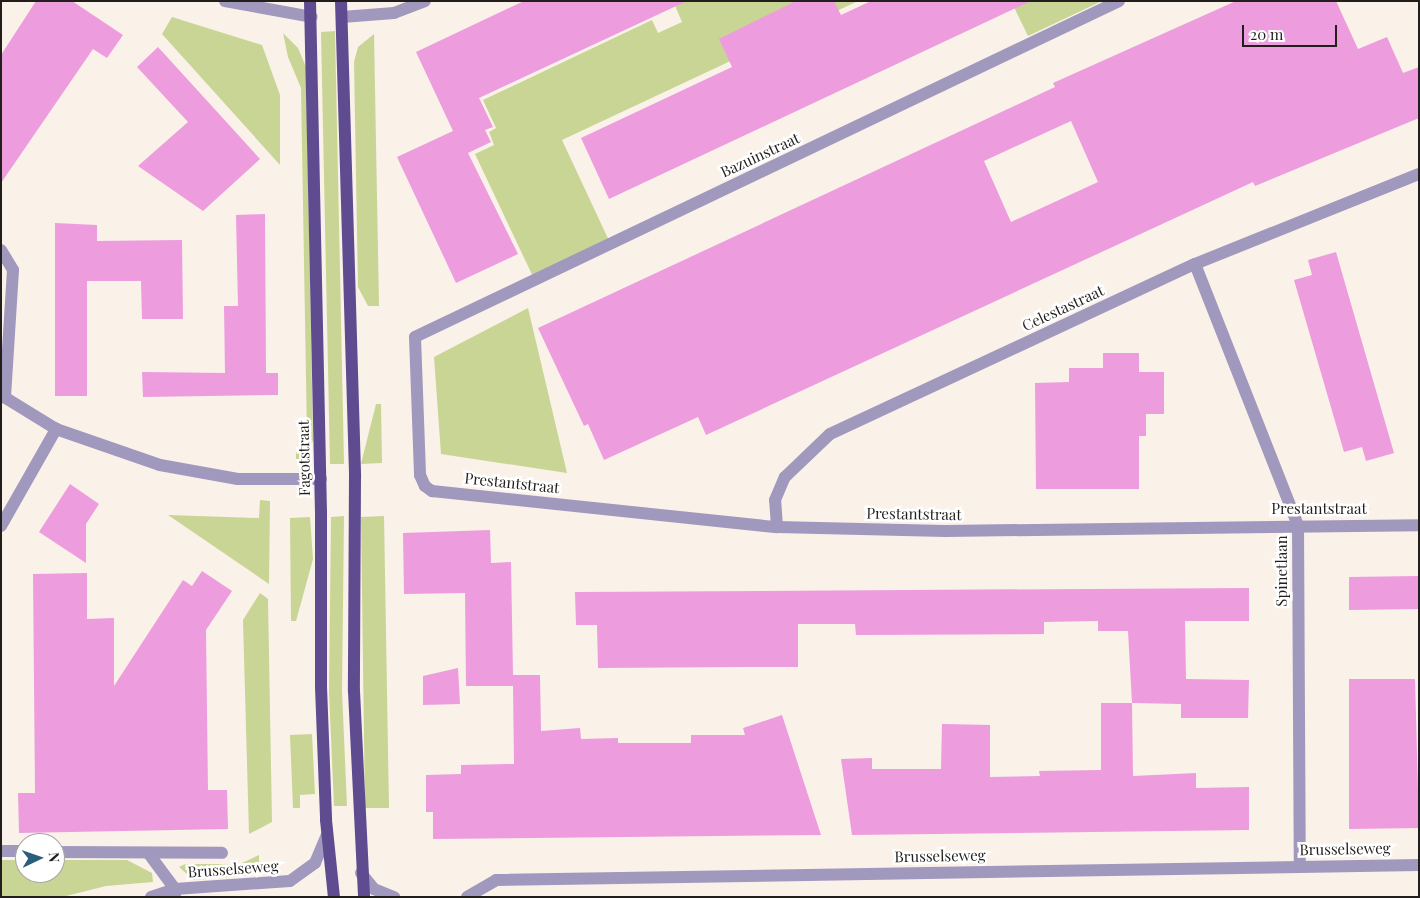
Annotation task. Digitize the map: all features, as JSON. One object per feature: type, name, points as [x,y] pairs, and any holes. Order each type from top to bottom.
[{"type":"main road","name":"Fagotstraat","points":[[310,1],[312,17],[320,479],[321,687],[327,835],[334,897]]},
{"type":"main road","points":[[340,1],[342,17],[361,873],[364,897]]},
{"type":"street","points":[[225,1],[312,17]]},
{"type":"street","points":[[342,17],[394,14],[425,1]]},
{"type":"street","name":"Bazuinstraat","points":[[420,475],[415,337],[1119,1]]},
{"type":"street","name":"Celestastraat","points":[[777,527],[775,500],[785,477],[830,434],[1196,264],[1419,174]]},
{"type":"street","points":[[1,250],[13,270],[3,396],[56,430],[126,456],[195,472],[238,479],[320,479]]},
{"type":"street","name":"Spinetlaan","points":[[1196,264],[1298,525],[1300,866]]},
{"type":"street","points":[[1,526],[56,430]]},
{"type":"street","name":"Prestantstraat","points":[[420,475],[425,486],[432,491],[777,527],[945,532],[1298,525],[1419,525]]},
{"type":"street","name":"Brusselseweg","points":[[151,897],[290,881],[315,863],[327,835]]},
{"type":"street","points":[[1,850],[15,851]]},
{"type":"street","name":"Brusselseweg","points":[[65,852],[149,854],[222,852]]},
{"type":"street","name":"Brusselseweg","points":[[149,854],[175,893]]},
{"type":"street","name":"Brusselseweg","points":[[467,897],[496,880],[1419,865]]},
{"type":"street","points":[[361,873],[374,888],[394,897]]},
{"type":"green space","points":[[673,1],[858,1],[562,140],[612,247],[536,283],[475,154],[494,145],[489,132],[496,128],[483,100],[652,20],[658,33],[682,22]]},
{"type":"green space","points":[[1011,1],[1102,1],[1028,36]]},
{"type":"green space","points":[[172,17],[262,45],[280,95],[280,165],[162,34]]},
{"type":"green space","points":[[335,31],[344,464],[330,464],[321,32]]},
{"type":"green space","points":[[283,33],[298,48],[306,67],[313,440],[310,449],[296,462],[296,453],[307,436],[301,88],[288,57]]},
{"type":"green space","points":[[374,34],[379,306],[368,306],[358,287],[354,62],[358,47]]},
{"type":"green space","points":[[528,308],[567,473],[441,454],[434,357]]},
{"type":"green space","points":[[376,404],[381,404],[382,463],[361,464]]},
{"type":"green space","points":[[260,500],[270,501],[269,584],[168,515],[259,518]]},
{"type":"green space","points":[[344,516],[342,691],[347,806],[334,806],[329,692],[331,517]]},
{"type":"green space","points":[[384,516],[389,808],[365,808],[361,517]]},
{"type":"green space","points":[[310,517],[313,559],[296,621],[291,621],[290,518]]},
{"type":"green space","points":[[260,593],[268,599],[272,822],[249,834],[243,620]]},
{"type":"green space","points":[[312,734],[315,794],[300,795],[300,808],[293,808],[290,735]]},
{"type":"green space","points":[[259,855],[259,865],[251,865],[251,875],[194,880],[179,867],[185,864],[240,864]]},
{"type":"green space","points":[[1,860],[15,860],[15,883],[65,883],[65,860],[127,860],[152,873],[153,882],[106,886],[62,897],[1,897]]},
{"type":"building","points":[[36,1],[72,1],[123,35],[107,58],[93,49],[1,183],[1,55]]},
{"type":"building","points":[[524,1],[687,1],[479,98],[493,127],[485,130],[491,142],[468,153],[518,254],[456,283],[397,157],[453,131],[416,52]]},
{"type":"building","points":[[796,1],[834,1],[841,15],[871,1],[1031,1],[609,199],[581,138],[732,67],[719,39]]},
{"type":"building","points":[[1236,1],[1336,1],[1358,49],[1387,37],[1403,73],[1419,67],[1419,118],[1255,186],[1253,182],[706,435],[698,417],[604,460],[588,424],[584,426],[538,328],[1055,87],[1053,83]],"holes":[[[1071,121],[1098,182],[1011,222],[984,161]]]},
{"type":"building","points":[[158,47],[260,159],[203,211],[138,166],[188,122],[137,67]]},
{"type":"building","points":[[265,214],[266,373],[278,373],[278,395],[143,397],[142,372],[225,373],[224,306],[238,306],[236,215]]},
{"type":"building","points":[[55,223],[97,225],[97,241],[182,240],[183,319],[142,319],[141,281],[87,281],[87,396],[55,396]]},
{"type":"building","points":[[1336,252],[1394,453],[1366,461],[1362,447],[1344,452],[1294,280],[1312,275],[1308,260]]},
{"type":"building","points":[[1103,353],[1139,353],[1139,372],[1164,372],[1164,414],[1146,414],[1146,436],[1139,436],[1139,489],[1036,489],[1035,383],[1069,382],[1069,368],[1103,368]]},
{"type":"building","points":[[70,484],[99,504],[86,524],[86,563],[39,532]]},
{"type":"building","points":[[490,530],[491,563],[511,562],[513,675],[540,675],[541,731],[580,728],[581,739],[618,738],[618,743],[691,743],[691,735],[745,735],[743,728],[782,715],[821,835],[433,839],[433,812],[426,812],[426,775],[461,774],[461,765],[514,764],[513,686],[466,686],[465,593],[404,594],[403,533]]},
{"type":"building","points":[[202,571],[232,591],[206,630],[208,790],[227,790],[228,829],[19,833],[18,793],[35,793],[33,574],[87,573],[87,619],[114,618],[114,686],[183,580],[192,586]]},
{"type":"building","points":[[1419,576],[1419,609],[1349,610],[1349,577]]},
{"type":"building","points":[[1249,588],[1249,621],[1185,621],[1186,679],[1249,680],[1248,718],[1181,718],[1181,704],[1132,703],[1128,631],[1098,631],[1098,621],[1044,622],[1044,634],[856,635],[855,624],[798,624],[798,667],[598,668],[597,625],[576,625],[575,592]]},
{"type":"building","points":[[458,668],[460,704],[423,705],[423,676]]},
{"type":"building","points":[[1349,679],[1415,679],[1419,828],[1349,829]]},
{"type":"building","points":[[1101,703],[1132,703],[1133,776],[1196,773],[1196,788],[1249,787],[1249,830],[852,835],[841,759],[872,758],[872,769],[941,769],[942,724],[990,725],[990,777],[1040,776],[1039,771],[1101,770]]}]
